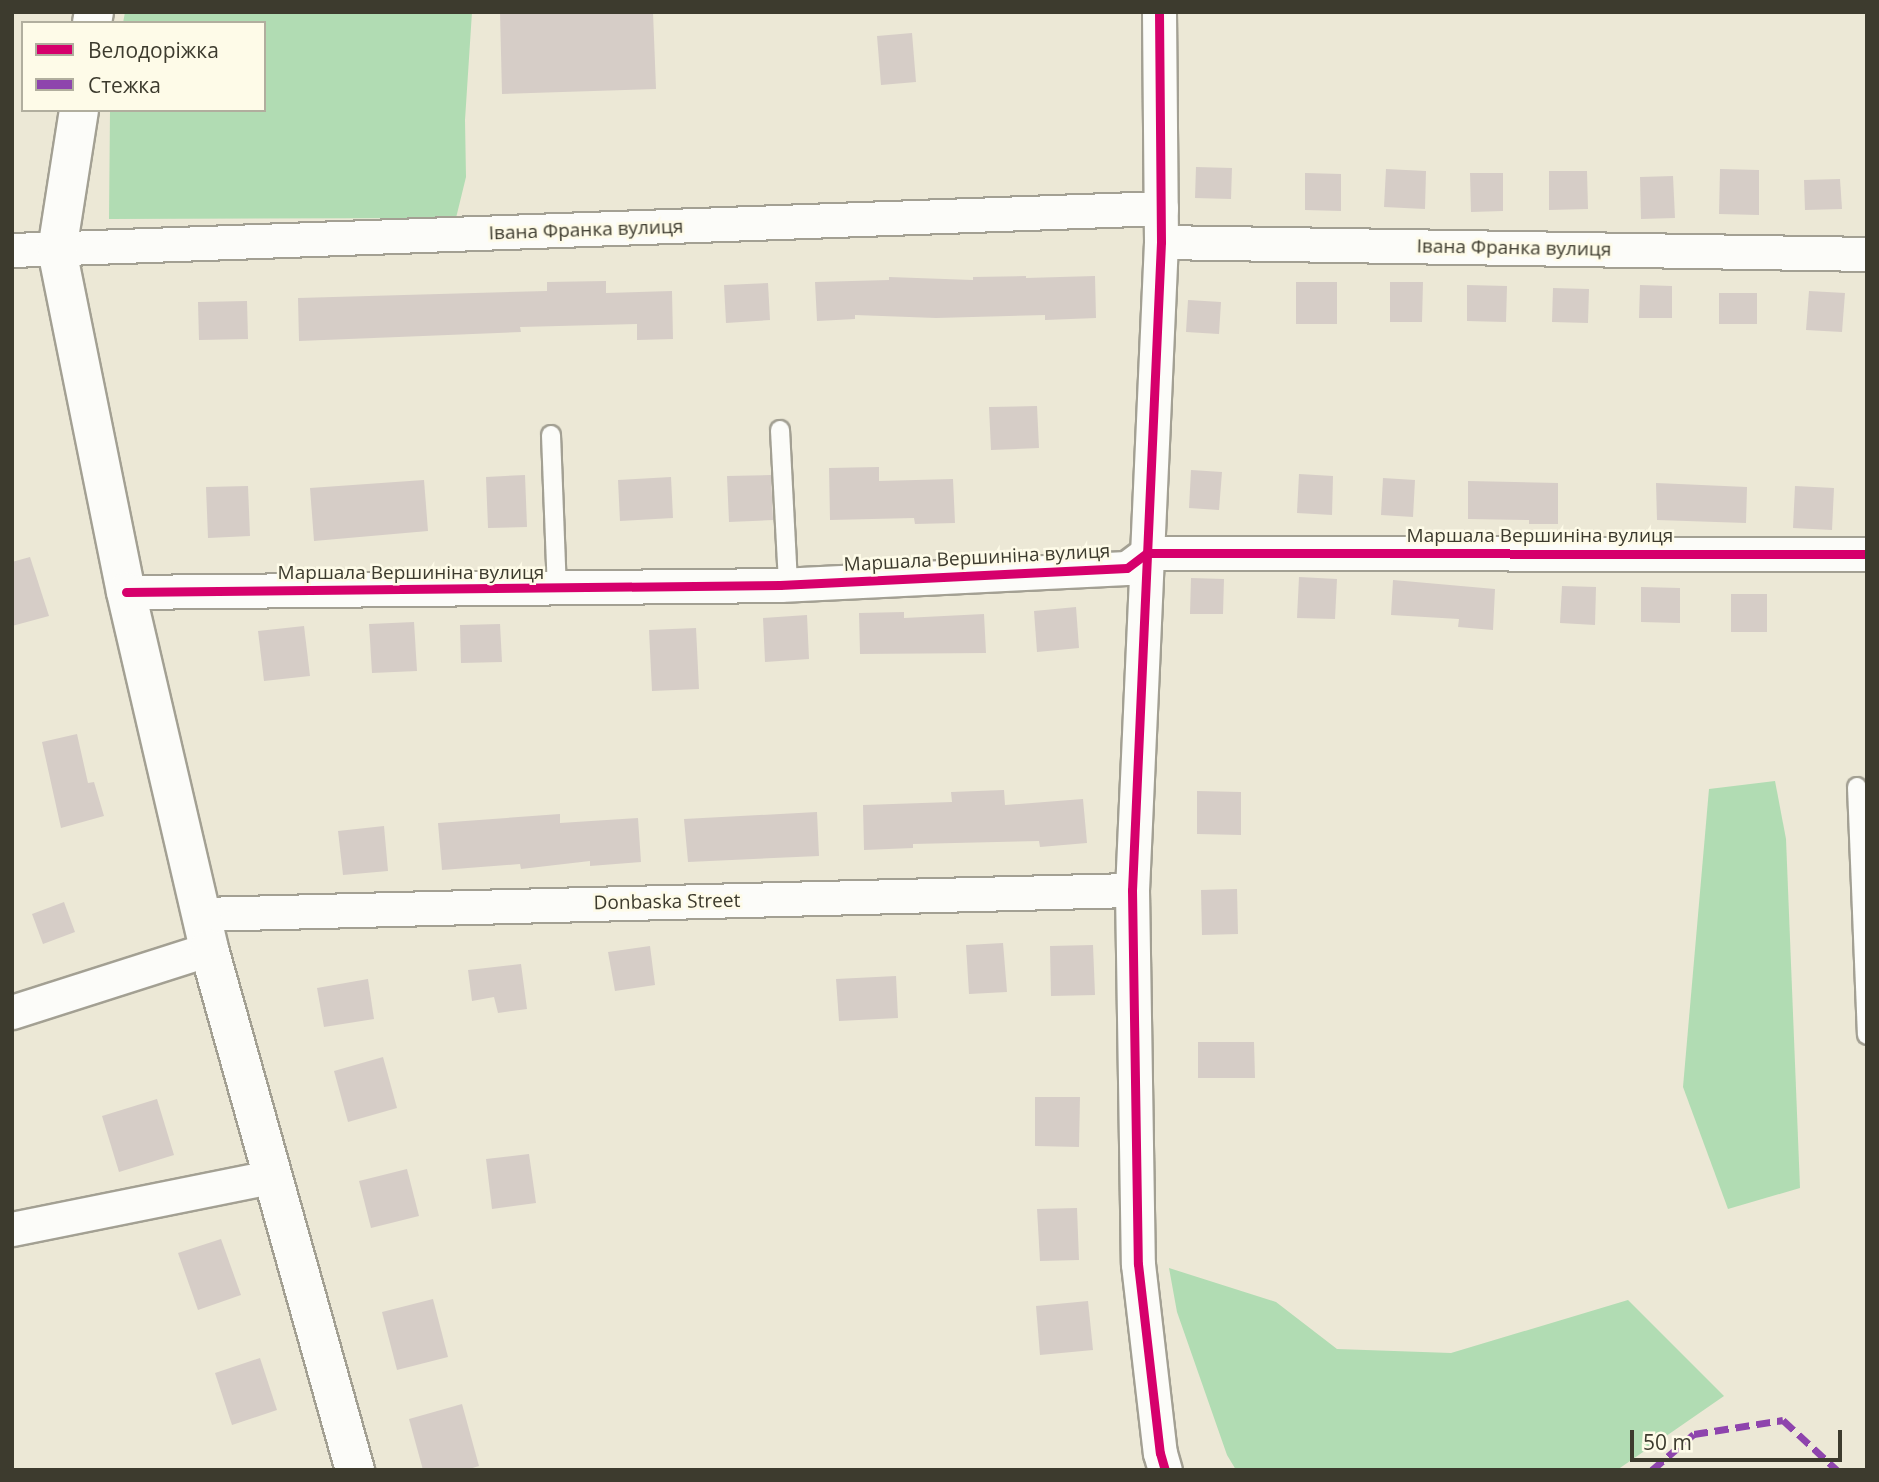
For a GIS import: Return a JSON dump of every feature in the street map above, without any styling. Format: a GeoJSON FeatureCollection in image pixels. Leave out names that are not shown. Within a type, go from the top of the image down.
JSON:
{"type":"FeatureCollection","features":[{"type":"Feature","properties":{"kind":"main road"},"geometry":{"type":"LineString","coordinates":[[79,112],[57,250],[126,593],[205,931],[355,1470]]}},
{"type":"Feature","properties":{"kind":"street"},"geometry":{"type":"LineString","coordinates":[[1159,12],[1161,242],[1132,890],[1138,1264],[1160,1453],[1165,1470]]}},
{"type":"Feature","properties":{"kind":"street","name":"Івана Франка вулиця"},"geometry":{"type":"LineString","coordinates":[[12,250],[1161,208]]}},
{"type":"Feature","properties":{"kind":"street","name":"Івана Франка вулиця"},"geometry":{"type":"LineString","coordinates":[[1161,242],[1867,254]]}},
{"type":"Feature","properties":{"kind":"street","name":"Маршала Вершиніна вулиця"},"geometry":{"type":"LineString","coordinates":[[126,593],[557,590],[788,584],[1126,568],[1147,553],[1867,554]]}},
{"type":"Feature","properties":{"kind":"street","name":"Donbaska Street"},"geometry":{"type":"LineString","coordinates":[[12,1012],[205,931],[1132,890]]}},
{"type":"Feature","properties":{"kind":"street"},"geometry":{"type":"LineString","coordinates":[[12,1229],[274,1176]]}},
{"type":"Feature","properties":{"kind":"lane"},"geometry":{"type":"LineString","coordinates":[[780,430],[788,584]]}},
{"type":"Feature","properties":{"kind":"lane"},"geometry":{"type":"LineString","coordinates":[[551,435],[557,590]]}},
{"type":"Feature","properties":{"kind":"lane"},"geometry":{"type":"LineString","coordinates":[[1857,787],[1867,1035]]}},
{"type":"Feature","properties":{"kind":"green space"},"geometry":{"type":"Polygon","coordinates":[[[125,12],[472,12],[465,120],[466,177],[456,218],[109,219],[110,112],[266,112],[266,21],[123,21],[125,12]]]}},
{"type":"Feature","properties":{"kind":"green space"},"geometry":{"type":"Polygon","coordinates":[[[1775,781],[1786,839],[1800,1188],[1728,1209],[1683,1087],[1709,789],[1775,781]]]}},
{"type":"Feature","properties":{"kind":"green space"},"geometry":{"type":"Polygon","coordinates":[[[1169,1268],[1276,1302],[1337,1349],[1451,1353],[1628,1300],[1724,1396],[1617,1470],[1236,1470],[1227,1455],[1177,1312],[1169,1268]]]}},
{"type":"Feature","properties":{"kind":"building"},"geometry":{"type":"Polygon","coordinates":[[[500,12],[653,12],[656,89],[502,94],[500,12]]]}},
{"type":"Feature","properties":{"kind":"building"},"geometry":{"type":"Polygon","coordinates":[[[912,33],[916,82],[881,85],[877,36],[912,33]]]}},
{"type":"Feature","properties":{"kind":"building"},"geometry":{"type":"Polygon","coordinates":[[[1196,167],[1232,168],[1231,199],[1195,198],[1196,167]]]}},
{"type":"Feature","properties":{"kind":"building"},"geometry":{"type":"Polygon","coordinates":[[[1386,169],[1426,171],[1425,209],[1384,207],[1386,169]]]}},
{"type":"Feature","properties":{"kind":"building"},"geometry":{"type":"Polygon","coordinates":[[[1720,169],[1759,170],[1759,215],[1719,214],[1720,169]]]}},
{"type":"Feature","properties":{"kind":"building"},"geometry":{"type":"Polygon","coordinates":[[[1549,171],[1587,171],[1588,209],[1549,210],[1549,171]]]}},
{"type":"Feature","properties":{"kind":"building"},"geometry":{"type":"Polygon","coordinates":[[[1305,173],[1341,174],[1341,211],[1305,210],[1305,173]]]}},
{"type":"Feature","properties":{"kind":"building"},"geometry":{"type":"Polygon","coordinates":[[[1470,173],[1503,173],[1503,211],[1471,212],[1470,173]]]}},
{"type":"Feature","properties":{"kind":"building"},"geometry":{"type":"Polygon","coordinates":[[[1673,176],[1675,218],[1641,219],[1640,177],[1673,176]]]}},
{"type":"Feature","properties":{"kind":"building"},"geometry":{"type":"Polygon","coordinates":[[[1840,179],[1842,209],[1805,210],[1804,180],[1840,179]]]}},
{"type":"Feature","properties":{"kind":"building"},"geometry":{"type":"Polygon","coordinates":[[[1095,276],[1096,318],[1045,320],[1045,315],[936,318],[855,315],[855,319],[817,321],[815,282],[889,280],[889,277],[973,280],[973,277],[1095,276]]]}},
{"type":"Feature","properties":{"kind":"building"},"geometry":{"type":"Polygon","coordinates":[[[606,281],[606,293],[672,291],[673,339],[637,340],[637,324],[520,327],[521,332],[299,341],[298,298],[547,291],[547,282],[606,281]]]}},
{"type":"Feature","properties":{"kind":"building"},"geometry":{"type":"Polygon","coordinates":[[[1296,282],[1337,282],[1337,324],[1296,324],[1296,282]]]}},
{"type":"Feature","properties":{"kind":"building"},"geometry":{"type":"Polygon","coordinates":[[[1390,282],[1423,282],[1422,322],[1390,322],[1390,282]]]}},
{"type":"Feature","properties":{"kind":"building"},"geometry":{"type":"Polygon","coordinates":[[[768,283],[770,320],[726,323],[724,285],[768,283]]]}},
{"type":"Feature","properties":{"kind":"building"},"geometry":{"type":"Polygon","coordinates":[[[1467,285],[1507,286],[1506,322],[1467,321],[1467,285]]]}},
{"type":"Feature","properties":{"kind":"building"},"geometry":{"type":"Polygon","coordinates":[[[1640,285],[1672,286],[1672,318],[1639,318],[1640,285]]]}},
{"type":"Feature","properties":{"kind":"building"},"geometry":{"type":"Polygon","coordinates":[[[1553,288],[1589,289],[1588,323],[1552,322],[1553,288]]]}},
{"type":"Feature","properties":{"kind":"building"},"geometry":{"type":"Polygon","coordinates":[[[1809,291],[1845,293],[1842,332],[1806,330],[1809,291]]]}},
{"type":"Feature","properties":{"kind":"building"},"geometry":{"type":"Polygon","coordinates":[[[1719,293],[1757,293],[1757,324],[1719,324],[1719,293]]]}},
{"type":"Feature","properties":{"kind":"building"},"geometry":{"type":"Polygon","coordinates":[[[1188,300],[1221,302],[1219,334],[1186,332],[1188,300]]]}},
{"type":"Feature","properties":{"kind":"building"},"geometry":{"type":"Polygon","coordinates":[[[247,301],[248,339],[199,340],[198,302],[247,301]]]}},
{"type":"Feature","properties":{"kind":"building"},"geometry":{"type":"Polygon","coordinates":[[[1037,406],[1039,448],[991,450],[989,407],[1037,406]]]}},
{"type":"Feature","properties":{"kind":"building"},"geometry":{"type":"Polygon","coordinates":[[[879,467],[879,481],[953,479],[955,523],[915,524],[914,518],[830,520],[829,468],[879,467]]]}},
{"type":"Feature","properties":{"kind":"building"},"geometry":{"type":"Polygon","coordinates":[[[1191,470],[1222,472],[1219,510],[1189,508],[1191,470]]]}},
{"type":"Feature","properties":{"kind":"building"},"geometry":{"type":"Polygon","coordinates":[[[1299,474],[1333,476],[1332,515],[1297,513],[1299,474]]]}},
{"type":"Feature","properties":{"kind":"building"},"geometry":{"type":"Polygon","coordinates":[[[525,475],[527,527],[488,528],[486,477],[525,475]]]}},
{"type":"Feature","properties":{"kind":"building"},"geometry":{"type":"Polygon","coordinates":[[[771,475],[773,520],[729,522],[727,476],[771,475]]]}},
{"type":"Feature","properties":{"kind":"building"},"geometry":{"type":"Polygon","coordinates":[[[671,477],[673,518],[620,521],[618,480],[671,477]]]}},
{"type":"Feature","properties":{"kind":"building"},"geometry":{"type":"Polygon","coordinates":[[[1383,478],[1415,480],[1413,517],[1381,515],[1383,478]]]}},
{"type":"Feature","properties":{"kind":"building"},"geometry":{"type":"Polygon","coordinates":[[[424,480],[428,531],[314,541],[310,488],[424,480]]]}},
{"type":"Feature","properties":{"kind":"building"},"geometry":{"type":"Polygon","coordinates":[[[1468,481],[1558,483],[1558,524],[1529,524],[1529,520],[1468,519],[1468,481]]]}},
{"type":"Feature","properties":{"kind":"building"},"geometry":{"type":"Polygon","coordinates":[[[1656,483],[1747,487],[1746,523],[1657,520],[1656,483]]]}},
{"type":"Feature","properties":{"kind":"building"},"geometry":{"type":"Polygon","coordinates":[[[248,486],[250,536],[208,538],[206,487],[248,486]]]}},
{"type":"Feature","properties":{"kind":"building"},"geometry":{"type":"Polygon","coordinates":[[[1795,486],[1834,488],[1832,530],[1793,528],[1795,486]]]}},
{"type":"Feature","properties":{"kind":"building"},"geometry":{"type":"Polygon","coordinates":[[[30,557],[49,616],[12,626],[12,562],[30,557]]]}},
{"type":"Feature","properties":{"kind":"building"},"geometry":{"type":"Polygon","coordinates":[[[1299,577],[1337,579],[1335,619],[1297,618],[1299,577]]]}},
{"type":"Feature","properties":{"kind":"building"},"geometry":{"type":"Polygon","coordinates":[[[1191,578],[1224,579],[1223,614],[1190,614],[1191,578]]]}},
{"type":"Feature","properties":{"kind":"building"},"geometry":{"type":"Polygon","coordinates":[[[1393,580],[1495,589],[1493,630],[1458,627],[1459,619],[1391,615],[1393,580]]]}},
{"type":"Feature","properties":{"kind":"building"},"geometry":{"type":"Polygon","coordinates":[[[1562,586],[1596,587],[1595,625],[1560,623],[1562,586]]]}},
{"type":"Feature","properties":{"kind":"building"},"geometry":{"type":"Polygon","coordinates":[[[1641,587],[1680,588],[1680,623],[1641,622],[1641,587]]]}},
{"type":"Feature","properties":{"kind":"building"},"geometry":{"type":"Polygon","coordinates":[[[1731,594],[1767,594],[1767,632],[1731,632],[1731,594]]]}},
{"type":"Feature","properties":{"kind":"building"},"geometry":{"type":"Polygon","coordinates":[[[1076,607],[1079,648],[1037,652],[1034,611],[1076,607]]]}},
{"type":"Feature","properties":{"kind":"building"},"geometry":{"type":"Polygon","coordinates":[[[904,612],[904,618],[984,614],[986,653],[860,654],[859,613],[904,612]]]}},
{"type":"Feature","properties":{"kind":"building"},"geometry":{"type":"Polygon","coordinates":[[[807,615],[809,659],[765,662],[763,618],[807,615]]]}},
{"type":"Feature","properties":{"kind":"building"},"geometry":{"type":"Polygon","coordinates":[[[414,622],[417,671],[372,673],[369,624],[414,622]]]}},
{"type":"Feature","properties":{"kind":"building"},"geometry":{"type":"Polygon","coordinates":[[[500,624],[502,662],[461,663],[460,625],[500,624]]]}},
{"type":"Feature","properties":{"kind":"building"},"geometry":{"type":"Polygon","coordinates":[[[304,626],[310,676],[264,681],[258,631],[304,626]]]}},
{"type":"Feature","properties":{"kind":"building"},"geometry":{"type":"Polygon","coordinates":[[[696,628],[699,689],[652,691],[649,630],[696,628]]]}},
{"type":"Feature","properties":{"kind":"building"},"geometry":{"type":"Polygon","coordinates":[[[77,734],[88,783],[94,782],[104,816],[61,828],[42,742],[77,734]]]}},
{"type":"Feature","properties":{"kind":"building"},"geometry":{"type":"Polygon","coordinates":[[[1004,790],[1005,805],[1083,799],[1087,843],[1040,847],[1039,841],[913,844],[913,848],[864,850],[863,805],[952,802],[951,792],[1004,790]]]}},
{"type":"Feature","properties":{"kind":"building"},"geometry":{"type":"Polygon","coordinates":[[[1197,791],[1241,792],[1241,835],[1197,834],[1197,791]]]}},
{"type":"Feature","properties":{"kind":"building"},"geometry":{"type":"Polygon","coordinates":[[[817,812],[819,856],[688,862],[684,819],[817,812]]]}},
{"type":"Feature","properties":{"kind":"building"},"geometry":{"type":"Polygon","coordinates":[[[560,814],[560,823],[638,818],[641,862],[590,866],[590,861],[521,869],[520,864],[442,870],[438,823],[560,814]]]}},
{"type":"Feature","properties":{"kind":"building"},"geometry":{"type":"Polygon","coordinates":[[[384,826],[388,871],[343,875],[338,831],[384,826]]]}},
{"type":"Feature","properties":{"kind":"building"},"geometry":{"type":"Polygon","coordinates":[[[1237,889],[1238,934],[1202,935],[1201,890],[1237,889]]]}},
{"type":"Feature","properties":{"kind":"building"},"geometry":{"type":"Polygon","coordinates":[[[64,902],[75,932],[43,944],[32,914],[64,902]]]}},
{"type":"Feature","properties":{"kind":"building"},"geometry":{"type":"Polygon","coordinates":[[[1003,943],[1007,992],[969,994],[966,945],[1003,943]]]}},
{"type":"Feature","properties":{"kind":"building"},"geometry":{"type":"Polygon","coordinates":[[[1093,945],[1095,995],[1051,996],[1050,946],[1093,945]]]}},
{"type":"Feature","properties":{"kind":"building"},"geometry":{"type":"Polygon","coordinates":[[[650,946],[655,985],[615,991],[608,952],[650,946]]]}},
{"type":"Feature","properties":{"kind":"building"},"geometry":{"type":"Polygon","coordinates":[[[521,964],[527,1009],[498,1013],[494,997],[472,1001],[468,970],[521,964]]]}},
{"type":"Feature","properties":{"kind":"building"},"geometry":{"type":"Polygon","coordinates":[[[896,976],[898,1018],[839,1021],[836,979],[896,976]]]}},
{"type":"Feature","properties":{"kind":"building"},"geometry":{"type":"Polygon","coordinates":[[[368,979],[374,1019],[324,1027],[317,988],[368,979]]]}},
{"type":"Feature","properties":{"kind":"building"},"geometry":{"type":"Polygon","coordinates":[[[1198,1042],[1254,1042],[1255,1078],[1198,1078],[1198,1042]]]}},
{"type":"Feature","properties":{"kind":"building"},"geometry":{"type":"Polygon","coordinates":[[[383,1057],[397,1108],[348,1122],[334,1071],[383,1057]]]}},
{"type":"Feature","properties":{"kind":"building"},"geometry":{"type":"Polygon","coordinates":[[[1035,1097],[1080,1097],[1079,1147],[1035,1146],[1035,1097]]]}},
{"type":"Feature","properties":{"kind":"building"},"geometry":{"type":"Polygon","coordinates":[[[157,1099],[174,1155],[119,1172],[102,1116],[157,1099]]]}},
{"type":"Feature","properties":{"kind":"building"},"geometry":{"type":"Polygon","coordinates":[[[529,1154],[536,1203],[492,1209],[486,1159],[529,1154]]]}},
{"type":"Feature","properties":{"kind":"building"},"geometry":{"type":"Polygon","coordinates":[[[407,1169],[419,1216],[371,1228],[359,1181],[407,1169]]]}},
{"type":"Feature","properties":{"kind":"building"},"geometry":{"type":"Polygon","coordinates":[[[1077,1208],[1079,1260],[1040,1261],[1037,1209],[1077,1208]]]}},
{"type":"Feature","properties":{"kind":"building"},"geometry":{"type":"Polygon","coordinates":[[[221,1239],[241,1295],[198,1310],[178,1253],[221,1239]]]}},
{"type":"Feature","properties":{"kind":"building"},"geometry":{"type":"Polygon","coordinates":[[[433,1299],[448,1357],[397,1370],[382,1312],[433,1299]]]}},
{"type":"Feature","properties":{"kind":"building"},"geometry":{"type":"Polygon","coordinates":[[[1088,1301],[1093,1350],[1040,1355],[1036,1306],[1088,1301]]]}},
{"type":"Feature","properties":{"kind":"building"},"geometry":{"type":"Polygon","coordinates":[[[260,1358],[277,1410],[232,1425],[215,1373],[260,1358]]]}},
{"type":"Feature","properties":{"kind":"building"},"geometry":{"type":"Polygon","coordinates":[[[462,1404],[479,1466],[466,1470],[423,1470],[409,1419],[462,1404]]]}},
{"type":"Feature","properties":{"kind":"marked path"},"geometry":{"type":"LineString","coordinates":[[1652,1470],[1694,1434],[1783,1420],[1837,1470]]}},
{"type":"Feature","properties":{"kind":"cycle path"},"geometry":{"type":"LineString","coordinates":[[1159,12],[1161,242],[1132,890],[1138,1264],[1160,1453],[1165,1470]]}},
{"type":"Feature","properties":{"kind":"cycle path"},"geometry":{"type":"LineString","coordinates":[[126,592],[780,585],[1127,568],[1147,553],[1867,554]]}}]}
